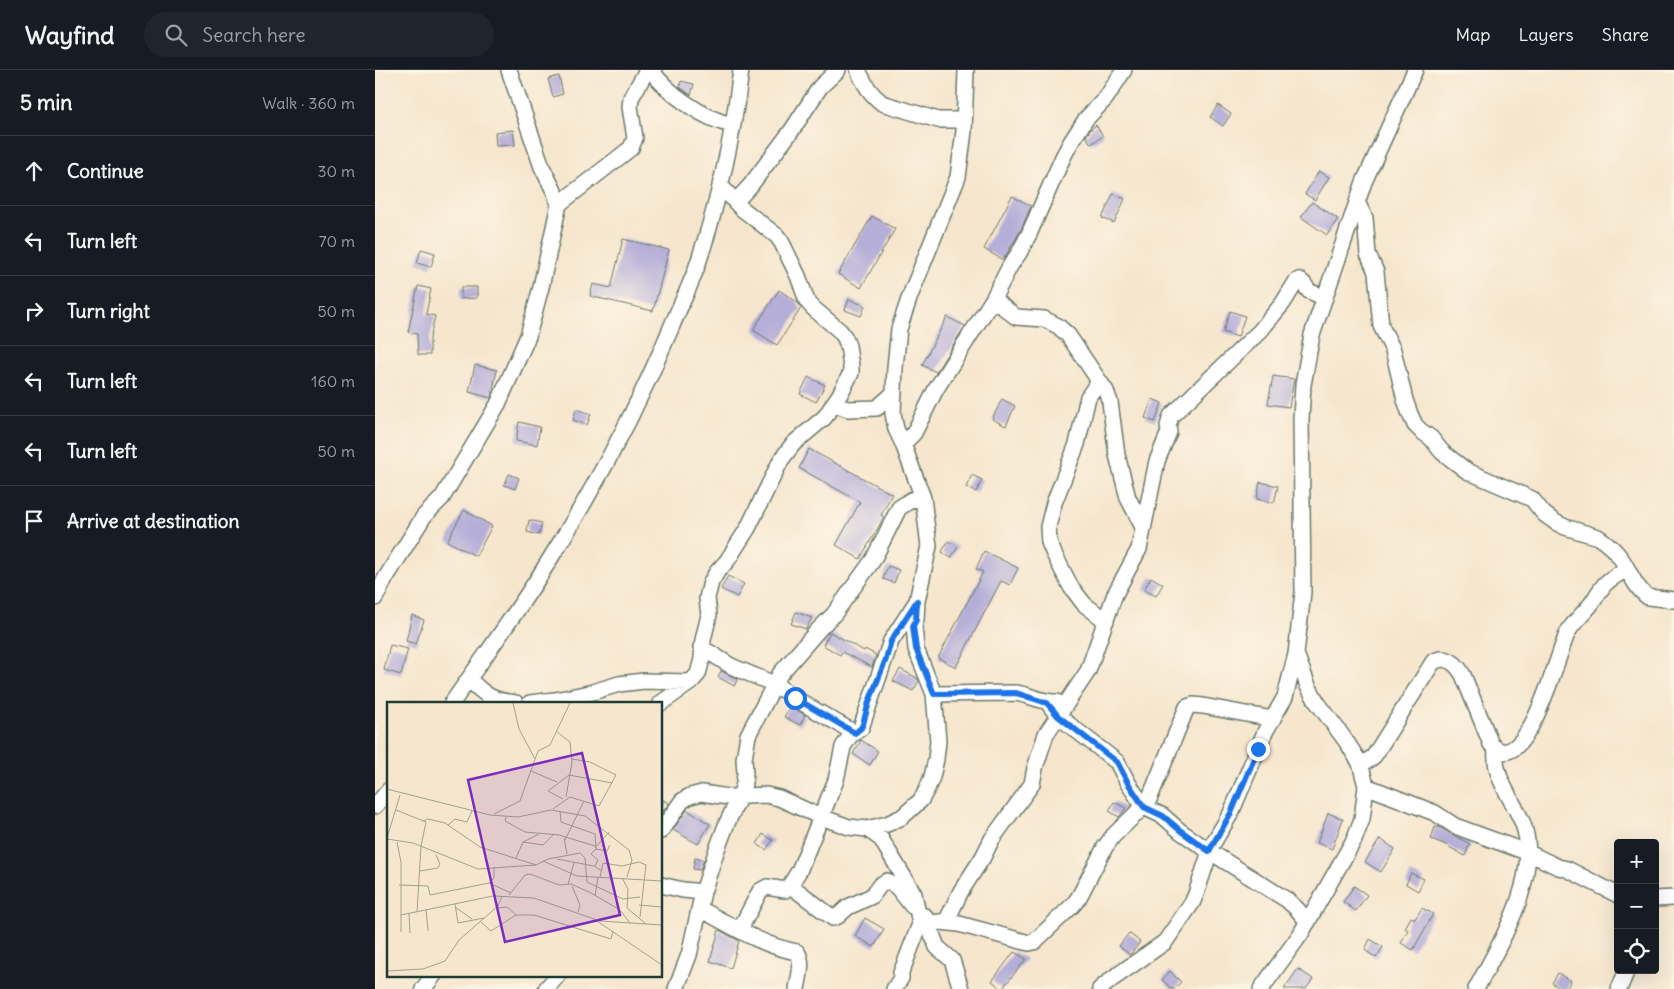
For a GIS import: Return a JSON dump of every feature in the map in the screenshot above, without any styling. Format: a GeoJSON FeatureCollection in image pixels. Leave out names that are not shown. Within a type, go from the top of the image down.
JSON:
{"type":"FeatureCollection","features":[{"type":"Feature","properties":{"kind":"street"},"geometry":{"type":"LineString","coordinates":[[375,598],[424,516],[442,498],[498,404],[528,336],[541,287],[559,204],[543,166],[509,70]]}},
{"type":"Feature","properties":{"kind":"street"},"geometry":{"type":"LineString","coordinates":[[559,204],[631,148],[635,138],[630,107],[631,98],[647,70]]}},
{"type":"Feature","properties":{"kind":"street"},"geometry":{"type":"LineString","coordinates":[[651,70],[666,87],[695,108],[720,123],[732,125]]}},
{"type":"Feature","properties":{"kind":"street"},"geometry":{"type":"LineString","coordinates":[[453,702],[551,558],[633,413],[695,272],[707,235],[720,185],[741,70]]}},
{"type":"Feature","properties":{"kind":"street"},"geometry":{"type":"LineString","coordinates":[[735,202],[750,186],[792,130],[820,87],[838,70]]}},
{"type":"Feature","properties":{"kind":"street"},"geometry":{"type":"LineString","coordinates":[[858,70],[866,87],[874,97],[882,102],[938,120],[964,120]]}},
{"type":"Feature","properties":{"kind":"street"},"geometry":{"type":"LineString","coordinates":[[663,828],[682,801],[690,796],[702,793],[728,797],[766,795],[779,798],[821,817],[849,826],[867,829],[887,824],[902,816],[921,800],[927,789],[936,759],[938,741],[934,694],[916,649],[913,626],[916,620],[917,601],[929,546],[923,498],[896,429],[893,413],[894,393],[899,329],[910,296],[958,177],[964,120],[966,70]]}},
{"type":"Feature","properties":{"kind":"street"},"geometry":{"type":"LineString","coordinates":[[903,444],[914,433],[936,389],[993,299],[1029,234],[1071,142],[1086,119],[1106,98],[1125,70]]}},
{"type":"Feature","properties":{"kind":"street"},"geometry":{"type":"LineString","coordinates":[[1100,989],[1111,979],[1165,942],[1196,894],[1209,851],[1231,813],[1265,732],[1285,697],[1296,654],[1303,592],[1300,488],[1301,418],[1303,385],[1312,335],[1357,202],[1415,70]]}},
{"type":"Feature","properties":{"kind":"street"},"geometry":{"type":"LineString","coordinates":[[662,702],[691,682],[701,667],[701,647],[709,615],[707,598],[711,582],[748,528],[781,460],[793,444],[825,417],[851,373],[848,346],[845,338],[840,331],[807,301],[798,276],[782,243],[777,236],[735,202],[720,185]]}},
{"type":"Feature","properties":{"kind":"street"},"geometry":{"type":"LineString","coordinates":[[1357,202],[1365,218],[1368,254],[1376,272],[1381,326],[1393,350],[1409,414],[1415,425],[1431,438],[1442,452],[1467,471],[1532,499],[1549,518],[1565,527],[1598,537],[1619,555],[1632,579],[1648,597],[1674,600]]}},
{"type":"Feature","properties":{"kind":"street"},"geometry":{"type":"LineString","coordinates":[[946,922],[992,838],[1032,784],[1046,734],[1088,671],[1115,594],[1139,548],[1157,462],[1169,432],[1168,426],[1171,416],[1260,331],[1283,303],[1296,282],[1299,280],[1309,291],[1325,298]]}},
{"type":"Feature","properties":{"kind":"street"},"geometry":{"type":"LineString","coordinates":[[993,299],[1016,317],[1044,319],[1058,326],[1068,335],[1106,391],[1110,402],[1117,455],[1128,498],[1143,526]]}},
{"type":"Feature","properties":{"kind":"street"},"geometry":{"type":"LineString","coordinates":[[1099,381],[1088,397],[1077,444],[1054,503],[1048,527],[1051,548],[1071,587],[1084,604],[1106,621]]}},
{"type":"Feature","properties":{"kind":"street"},"geometry":{"type":"LineString","coordinates":[[833,404],[848,409],[877,408],[894,393]]}},
{"type":"Feature","properties":{"kind":"street"},"geometry":{"type":"LineString","coordinates":[[676,989],[689,955],[703,892],[720,840],[740,796],[744,779],[744,758],[748,735],[774,684],[788,664],[843,604],[848,593],[873,560],[899,508],[911,500],[923,498]]}},
{"type":"Feature","properties":{"kind":"street"},"geometry":{"type":"LineString","coordinates":[[1360,763],[1374,756],[1433,662],[1443,659],[1454,663],[1463,675],[1491,744],[1496,750],[1509,752],[1519,743],[1546,696],[1568,631],[1576,620],[1589,608],[1607,582],[1627,569]]}},
{"type":"Feature","properties":{"kind":"street"},"geometry":{"type":"LineString","coordinates":[[739,929],[760,891],[767,887],[785,890],[791,886],[799,871],[836,780],[843,747],[861,728],[891,641],[917,601]]}},
{"type":"Feature","properties":{"kind":"street"},"geometry":{"type":"LineString","coordinates":[[701,647],[731,666],[774,684],[855,733]]}},
{"type":"Feature","properties":{"kind":"street"},"geometry":{"type":"LineString","coordinates":[[1261,989],[1283,961],[1354,840],[1362,819],[1366,786],[1360,763],[1346,740],[1317,702],[1308,686],[1296,654]]}},
{"type":"Feature","properties":{"kind":"street"},"geometry":{"type":"LineString","coordinates":[[469,679],[482,693],[492,698],[511,702]]}},
{"type":"Feature","properties":{"kind":"street"},"geometry":{"type":"LineString","coordinates":[[538,702],[589,693],[619,684],[644,681],[691,682]]}},
{"type":"Feature","properties":{"kind":"street"},"geometry":{"type":"LineString","coordinates":[[934,694],[1016,693],[1047,703],[1069,701]]}},
{"type":"Feature","properties":{"kind":"street"},"geometry":{"type":"LineString","coordinates":[[1047,703],[1058,716],[1117,762],[1144,807],[1163,816],[1209,851],[1287,900],[1307,922]]}},
{"type":"Feature","properties":{"kind":"street"},"geometry":{"type":"LineString","coordinates":[[924,924],[946,922],[959,924],[1029,943],[1034,942],[1073,905],[1105,847],[1113,836],[1144,807],[1152,793],[1187,707],[1193,705],[1203,706],[1273,719]]}},
{"type":"Feature","properties":{"kind":"street"},"geometry":{"type":"LineString","coordinates":[[1476,989],[1500,943],[1522,892],[1529,853],[1523,826],[1495,765],[1496,750]]}},
{"type":"Feature","properties":{"kind":"street"},"geometry":{"type":"LineString","coordinates":[[1366,786],[1435,813],[1455,826],[1567,869],[1614,893]]}},
{"type":"Feature","properties":{"kind":"street"},"geometry":{"type":"LineString","coordinates":[[375,806],[387,792]]}},
{"type":"Feature","properties":{"kind":"street"},"geometry":{"type":"LineString","coordinates":[[881,839],[887,824]]}},
{"type":"Feature","properties":{"kind":"street"},"geometry":{"type":"LineString","coordinates":[[867,829],[881,839],[922,908],[924,924],[901,973],[901,978],[894,989]]}},
{"type":"Feature","properties":{"kind":"street"},"geometry":{"type":"LineString","coordinates":[[791,886],[833,918],[838,916],[848,906],[871,896],[880,885],[887,881],[897,887],[911,904],[937,947],[952,960],[961,989]]}},
{"type":"Feature","properties":{"kind":"street"},"geometry":{"type":"LineString","coordinates":[[663,885],[703,892]]}},
{"type":"Feature","properties":{"kind":"street"},"geometry":{"type":"LineString","coordinates":[[1659,898],[1674,898]]}},
{"type":"Feature","properties":{"kind":"street"},"geometry":{"type":"LineString","coordinates":[[700,908],[765,943],[797,952],[801,957],[797,989]]}},
{"type":"Feature","properties":{"kind":"street"},"geometry":{"type":"LineString","coordinates":[[1619,989],[1625,974]]}},
{"type":"Feature","properties":{"kind":"street"},"geometry":{"type":"LineString","coordinates":[[423,989],[433,976]]}},
{"type":"Feature","properties":{"kind":"street"},"geometry":{"type":"LineString","coordinates":[[546,989],[557,976]]}},
{"type":"Feature","properties":{"kind":"building"},"geometry":{"type":"Polygon","coordinates":[[[559,76],[563,94],[553,97],[548,79],[559,76]]]}},
{"type":"Feature","properties":{"kind":"building"},"geometry":{"type":"Polygon","coordinates":[[[681,81],[694,84],[691,95],[680,87],[681,81]]]}},
{"type":"Feature","properties":{"kind":"building"},"geometry":{"type":"Polygon","coordinates":[[[1218,105],[1231,114],[1223,126],[1210,117],[1218,105]]]}},
{"type":"Feature","properties":{"kind":"building"},"geometry":{"type":"Polygon","coordinates":[[[1096,125],[1103,136],[1091,144],[1086,136],[1096,125]]]}},
{"type":"Feature","properties":{"kind":"building"},"geometry":{"type":"Polygon","coordinates":[[[513,130],[515,145],[496,146],[495,132],[513,130]]]}},
{"type":"Feature","properties":{"kind":"building"},"geometry":{"type":"Polygon","coordinates":[[[1319,171],[1329,177],[1315,200],[1305,194],[1319,171]]]}},
{"type":"Feature","properties":{"kind":"building"},"geometry":{"type":"Polygon","coordinates":[[[1113,194],[1125,199],[1114,223],[1102,218],[1113,194]]]}},
{"type":"Feature","properties":{"kind":"building"},"geometry":{"type":"Polygon","coordinates":[[[1012,196],[1031,206],[1021,230],[1003,260],[984,249],[1012,196]]]}},
{"type":"Feature","properties":{"kind":"building"},"geometry":{"type":"Polygon","coordinates":[[[1312,202],[1338,219],[1327,235],[1301,217],[1312,202]]]}},
{"type":"Feature","properties":{"kind":"building"},"geometry":{"type":"Polygon","coordinates":[[[872,216],[895,229],[861,288],[838,274],[872,216]]]}},
{"type":"Feature","properties":{"kind":"building"},"geometry":{"type":"Polygon","coordinates":[[[623,239],[669,250],[653,311],[590,296],[593,284],[611,288],[623,239]]]}},
{"type":"Feature","properties":{"kind":"building"},"geometry":{"type":"Polygon","coordinates":[[[421,249],[435,253],[431,267],[417,263],[421,249]]]}},
{"type":"Feature","properties":{"kind":"building"},"geometry":{"type":"Polygon","coordinates":[[[418,286],[431,289],[426,314],[435,316],[430,338],[430,355],[418,355],[417,334],[408,332],[418,286]]]}},
{"type":"Feature","properties":{"kind":"building"},"geometry":{"type":"Polygon","coordinates":[[[461,287],[477,287],[477,298],[461,299],[461,287]]]}},
{"type":"Feature","properties":{"kind":"building"},"geometry":{"type":"Polygon","coordinates":[[[779,290],[797,302],[801,308],[777,345],[753,330],[779,290]]]}},
{"type":"Feature","properties":{"kind":"building"},"geometry":{"type":"Polygon","coordinates":[[[849,299],[865,306],[861,316],[845,310],[849,299]]]}},
{"type":"Feature","properties":{"kind":"building"},"geometry":{"type":"Polygon","coordinates":[[[1230,311],[1245,316],[1238,337],[1223,332],[1230,311]]]}},
{"type":"Feature","properties":{"kind":"building"},"geometry":{"type":"Polygon","coordinates":[[[947,317],[965,326],[936,372],[922,365],[947,317]]]}},
{"type":"Feature","properties":{"kind":"building"},"geometry":{"type":"Polygon","coordinates":[[[475,365],[497,370],[491,398],[469,392],[475,365]]]}},
{"type":"Feature","properties":{"kind":"building"},"geometry":{"type":"Polygon","coordinates":[[[1273,376],[1294,379],[1289,407],[1268,404],[1273,376]]]}},
{"type":"Feature","properties":{"kind":"building"},"geometry":{"type":"Polygon","coordinates":[[[808,377],[825,385],[816,402],[800,394],[808,377]]]}},
{"type":"Feature","properties":{"kind":"building"},"geometry":{"type":"Polygon","coordinates":[[[1002,399],[1015,406],[1006,426],[992,419],[1002,399]]]}},
{"type":"Feature","properties":{"kind":"building"},"geometry":{"type":"Polygon","coordinates":[[[1152,399],[1162,403],[1155,422],[1145,418],[1152,399]]]}},
{"type":"Feature","properties":{"kind":"building"},"geometry":{"type":"Polygon","coordinates":[[[576,409],[591,414],[587,425],[573,420],[576,409]]]}},
{"type":"Feature","properties":{"kind":"building"},"geometry":{"type":"Polygon","coordinates":[[[519,422],[540,427],[537,445],[516,441],[519,422]]]}},
{"type":"Feature","properties":{"kind":"building"},"geometry":{"type":"Polygon","coordinates":[[[809,449],[892,494],[881,515],[884,517],[860,559],[836,545],[860,502],[799,468],[809,449]]]}},
{"type":"Feature","properties":{"kind":"building"},"geometry":{"type":"Polygon","coordinates":[[[509,474],[519,478],[515,489],[504,485],[509,474]]]}},
{"type":"Feature","properties":{"kind":"building"},"geometry":{"type":"Polygon","coordinates":[[[972,475],[982,480],[976,492],[966,487],[972,475]]]}},
{"type":"Feature","properties":{"kind":"building"},"geometry":{"type":"Polygon","coordinates":[[[1260,482],[1278,486],[1274,503],[1257,499],[1260,482]]]}},
{"type":"Feature","properties":{"kind":"building"},"geometry":{"type":"Polygon","coordinates":[[[464,510],[492,526],[476,556],[447,541],[464,510]]]}},
{"type":"Feature","properties":{"kind":"building"},"geometry":{"type":"Polygon","coordinates":[[[529,520],[542,523],[539,535],[527,532],[529,520]]]}},
{"type":"Feature","properties":{"kind":"building"},"geometry":{"type":"Polygon","coordinates":[[[948,541],[958,547],[951,558],[942,552],[948,541]]]}},
{"type":"Feature","properties":{"kind":"building"},"geometry":{"type":"Polygon","coordinates":[[[984,551],[1018,568],[1010,585],[1001,581],[956,667],[938,658],[983,572],[976,569],[984,551]]]}},
{"type":"Feature","properties":{"kind":"building"},"geometry":{"type":"Polygon","coordinates":[[[888,566],[899,570],[894,583],[883,579],[888,566]]]}},
{"type":"Feature","properties":{"kind":"building"},"geometry":{"type":"Polygon","coordinates":[[[728,576],[744,584],[737,597],[721,589],[728,576]]]}},
{"type":"Feature","properties":{"kind":"building"},"geometry":{"type":"Polygon","coordinates":[[[1151,577],[1163,584],[1156,596],[1144,590],[1151,577]]]}},
{"type":"Feature","properties":{"kind":"building"},"geometry":{"type":"Polygon","coordinates":[[[796,612],[812,618],[806,629],[791,624],[796,612]]]}},
{"type":"Feature","properties":{"kind":"building"},"geometry":{"type":"Polygon","coordinates":[[[412,615],[424,620],[416,644],[406,641],[412,615]]]}},
{"type":"Feature","properties":{"kind":"building"},"geometry":{"type":"Polygon","coordinates":[[[830,632],[864,651],[865,649],[876,655],[872,667],[842,652],[840,655],[823,645],[830,632]]]}},
{"type":"Feature","properties":{"kind":"building"},"geometry":{"type":"Polygon","coordinates":[[[390,645],[408,649],[401,675],[384,670],[390,645]]]}},
{"type":"Feature","properties":{"kind":"building"},"geometry":{"type":"Polygon","coordinates":[[[900,669],[919,681],[913,691],[893,681],[900,669]]]}},
{"type":"Feature","properties":{"kind":"building"},"geometry":{"type":"Polygon","coordinates":[[[721,671],[738,679],[734,686],[718,677],[721,671]]]}},
{"type":"Feature","properties":{"kind":"building"},"geometry":{"type":"Polygon","coordinates":[[[790,706],[805,715],[800,725],[784,717],[790,706]]]}},
{"type":"Feature","properties":{"kind":"building"},"geometry":{"type":"Polygon","coordinates":[[[861,740],[878,751],[870,765],[853,754],[861,740]]]}},
{"type":"Feature","properties":{"kind":"building"},"geometry":{"type":"Polygon","coordinates":[[[663,800],[669,803],[663,811],[663,800]]]}},
{"type":"Feature","properties":{"kind":"building"},"geometry":{"type":"Polygon","coordinates":[[[1114,802],[1126,808],[1119,817],[1109,811],[1114,802]]]}},
{"type":"Feature","properties":{"kind":"building"},"geometry":{"type":"Polygon","coordinates":[[[687,810],[710,824],[698,844],[673,830],[687,810]]]}},
{"type":"Feature","properties":{"kind":"building"},"geometry":{"type":"Polygon","coordinates":[[[1328,813],[1343,819],[1332,849],[1317,843],[1328,813]]]}},
{"type":"Feature","properties":{"kind":"building"},"geometry":{"type":"Polygon","coordinates":[[[1435,827],[1439,827],[1470,844],[1465,856],[1431,839],[1435,827]]]}},
{"type":"Feature","properties":{"kind":"building"},"geometry":{"type":"Polygon","coordinates":[[[763,834],[773,840],[766,850],[757,844],[763,834]]]}},
{"type":"Feature","properties":{"kind":"building"},"geometry":{"type":"Polygon","coordinates":[[[1380,839],[1395,849],[1381,872],[1365,862],[1380,839]]]}},
{"type":"Feature","properties":{"kind":"building"},"geometry":{"type":"Polygon","coordinates":[[[695,858],[704,860],[700,870],[693,869],[695,858]]]}},
{"type":"Feature","properties":{"kind":"building"},"geometry":{"type":"Polygon","coordinates":[[[1411,873],[1424,879],[1418,891],[1406,884],[1411,873]]]}},
{"type":"Feature","properties":{"kind":"building"},"geometry":{"type":"Polygon","coordinates":[[[1354,886],[1367,895],[1356,911],[1343,902],[1354,886]]]}},
{"type":"Feature","properties":{"kind":"building"},"geometry":{"type":"Polygon","coordinates":[[[1422,908],[1433,914],[1413,950],[1401,943],[1408,930],[1405,928],[1411,917],[1415,919],[1422,908]]]}},
{"type":"Feature","properties":{"kind":"building"},"geometry":{"type":"Polygon","coordinates":[[[865,918],[884,929],[874,947],[855,936],[865,918]]]}},
{"type":"Feature","properties":{"kind":"building"},"geometry":{"type":"Polygon","coordinates":[[[719,930],[739,941],[731,968],[710,961],[719,930]]]}},
{"type":"Feature","properties":{"kind":"building"},"geometry":{"type":"Polygon","coordinates":[[[1129,933],[1140,942],[1130,955],[1119,946],[1129,933]]]}},
{"type":"Feature","properties":{"kind":"building"},"geometry":{"type":"Polygon","coordinates":[[[1370,939],[1383,947],[1376,958],[1365,950],[1370,939]]]}},
{"type":"Feature","properties":{"kind":"building"},"geometry":{"type":"Polygon","coordinates":[[[1014,952],[1026,959],[1002,989],[992,981],[1014,952]]]}},
{"type":"Feature","properties":{"kind":"building"},"geometry":{"type":"Polygon","coordinates":[[[1298,969],[1313,979],[1306,989],[1284,989],[1298,969]]]}},
{"type":"Feature","properties":{"kind":"building"},"geometry":{"type":"Polygon","coordinates":[[[1170,971],[1181,982],[1174,989],[1162,980],[1170,971]]]}},
{"type":"Feature","properties":{"kind":"building"},"geometry":{"type":"Polygon","coordinates":[[[1558,973],[1571,981],[1566,989],[1561,989],[1552,983],[1558,973]]]}},
{"type":"Feature","properties":{"kind":"route"},"geometry":{"type":"LineString","coordinates":[[795,698],[855,733],[858,731],[863,724],[891,641],[917,601],[916,620],[913,626],[916,649],[934,694],[1007,692],[1025,694],[1047,703],[1058,716],[1117,762],[1144,807],[1163,816],[1209,851],[1224,828],[1258,749]]}}]}
